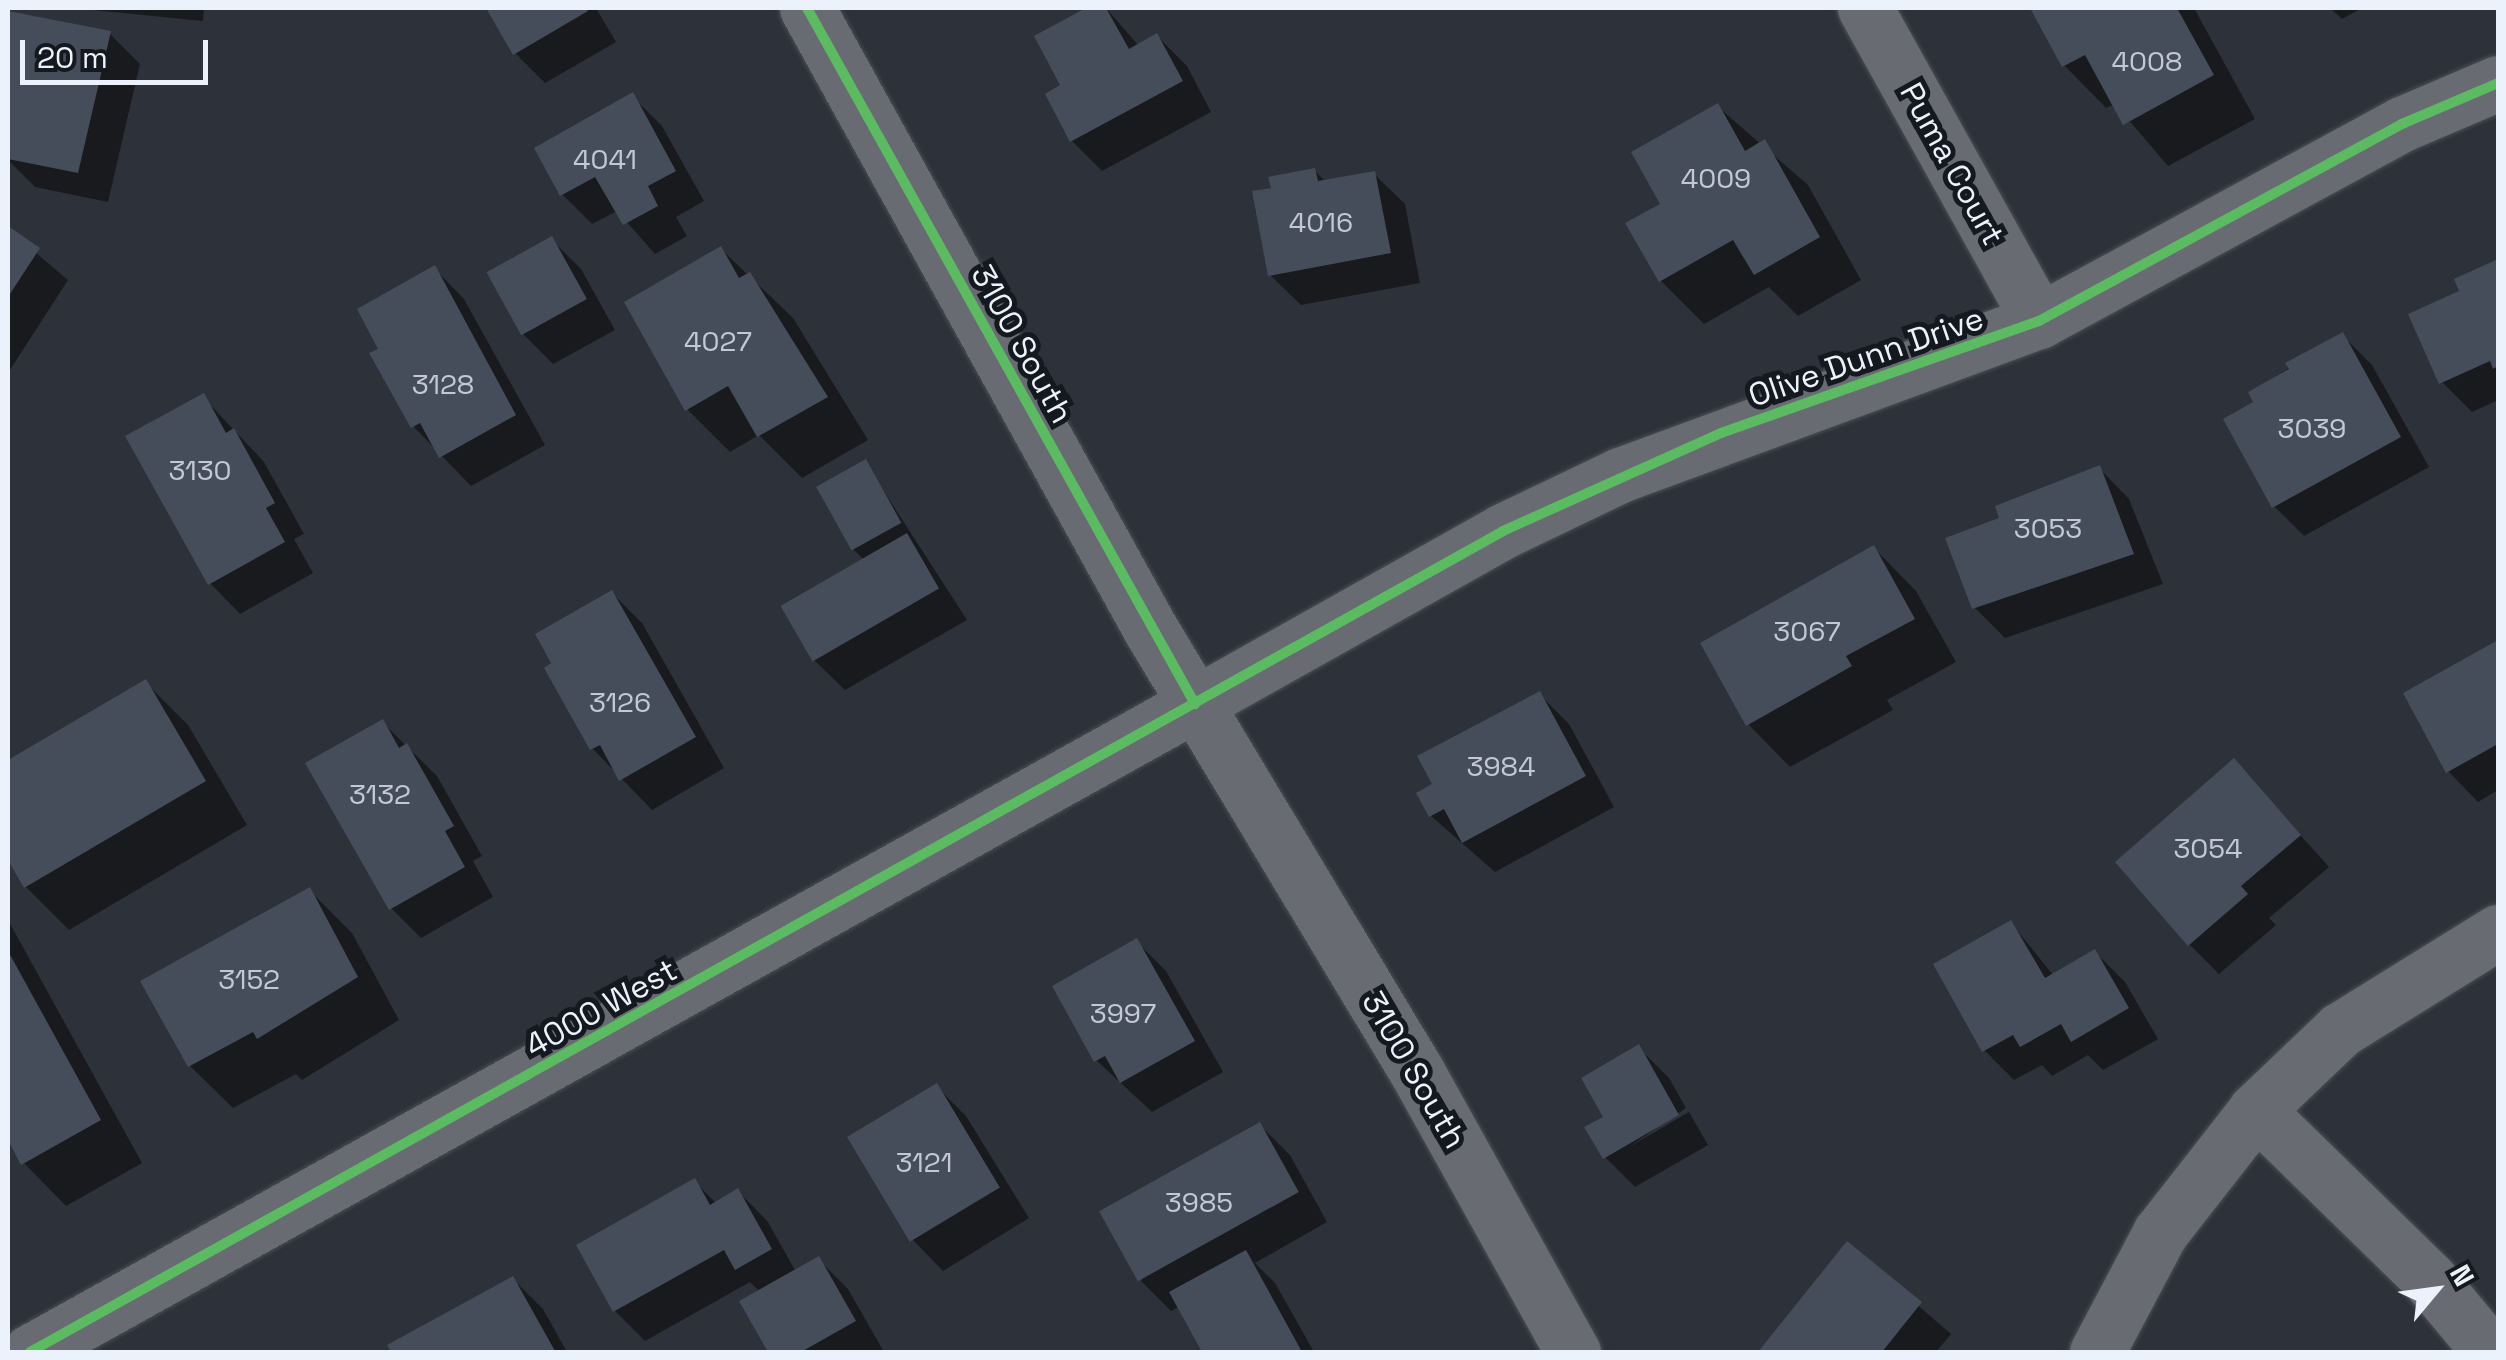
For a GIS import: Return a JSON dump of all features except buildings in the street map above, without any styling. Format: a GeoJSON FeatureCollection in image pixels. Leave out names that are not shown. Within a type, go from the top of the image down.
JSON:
{"type":"FeatureCollection","features":[{"type":"Feature","properties":{"kind":"street","name":"3100 South"},"geometry":{"type":"LineString","coordinates":[[807,8],[1195,704],[1417,1072],[1573,1352]]}},
{"type":"Feature","properties":{"kind":"street","name":"Puma Court"},"geometry":{"type":"LineString","coordinates":[[1865,8],[2038,321]]}},
{"type":"Feature","properties":{"kind":"street","name":"Olive Dunn Drive"},"geometry":{"type":"LineString","coordinates":[[1195,704],[1503,531],[1620,474],[2038,321],[2402,124],[2498,83]]}},
{"type":"Feature","properties":{"kind":"street","name":"4000 West"},"geometry":{"type":"LineString","coordinates":[[30,1352],[1195,704]]}},
{"type":"Feature","properties":{"kind":"street"},"geometry":{"type":"LineString","coordinates":[[2097,1352],[2170,1218],[2256,1110],[2340,1030],[2498,932]]}},
{"type":"Feature","properties":{"kind":"street"},"geometry":{"type":"LineString","coordinates":[[2256,1110],[2430,1280],[2490,1352]]}},
{"type":"Feature","properties":{"kind":"cycle path"},"geometry":{"type":"LineString","coordinates":[[807,8],[1195,704]]}},
{"type":"Feature","properties":{"kind":"cycle path"},"geometry":{"type":"LineString","coordinates":[[30,1352],[1503,531],[1721,433],[2039,321],[2402,124],[2498,83]]}}]}
